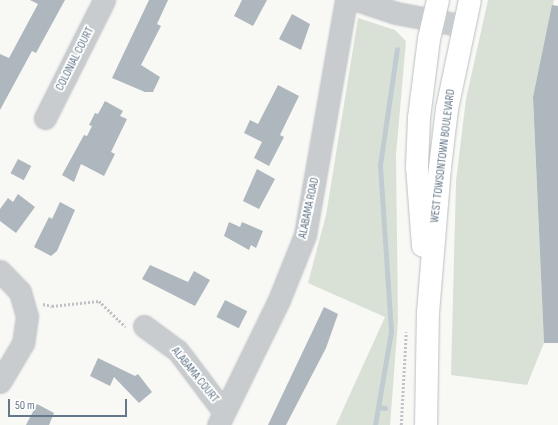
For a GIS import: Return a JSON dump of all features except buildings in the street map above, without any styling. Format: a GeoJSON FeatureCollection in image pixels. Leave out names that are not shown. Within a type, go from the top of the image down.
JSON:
{"type":"FeatureCollection","features":[{"type":"Feature","properties":{"kind":"main road","name":"WEST TOWSONTOWN BOULEVARD"},"geometry":{"type":"LineString","coordinates":[[426,425],[428,313],[447,110],[470,0]]}},
{"type":"Feature","properties":{"kind":"main road","name":"WEST TOWSONTOWN BOULEVARD"},"geometry":{"type":"LineString","coordinates":[[428,313],[417,166],[424,74],[436,10]]}},
{"type":"Feature","properties":{"kind":"street","name":"COLONIAL COURT"},"geometry":{"type":"LineString","coordinates":[[44,118],[104,0]]}},
{"type":"Feature","properties":{"kind":"street","name":"ALABAMA ROAD"},"geometry":{"type":"LineString","coordinates":[[221,419],[279,300],[305,235],[346,0]]}},
{"type":"Feature","properties":{"kind":"street"},"geometry":{"type":"LineString","coordinates":[[357,0],[396,13],[436,10],[464,26]]}},
{"type":"Feature","properties":{"kind":"street"},"geometry":{"type":"LineString","coordinates":[[0,271],[20,292],[33,309],[23,343],[0,382]]}},
{"type":"Feature","properties":{"kind":"street","name":"ALABAMA COURT"},"geometry":{"type":"LineString","coordinates":[[144,326],[178,351],[221,419]]}},
{"type":"Feature","properties":{"kind":"path"},"geometry":{"type":"LineString","coordinates":[[33,309],[99,301],[123,327]]}},
{"type":"Feature","properties":{"kind":"path"},"geometry":{"type":"LineString","coordinates":[[401,425],[406,332]]}},
{"type":"Feature","properties":{"kind":"shaded area"},"geometry":{"type":"Polygon","coordinates":[[[488,0],[554,0],[533,97],[544,343],[527,385],[451,375],[456,181],[466,99],[488,0]]]}},
{"type":"Feature","properties":{"kind":"shaded area"},"geometry":{"type":"Polygon","coordinates":[[[358,18],[395,30],[406,41],[396,155],[398,321],[390,425],[336,425],[385,317],[308,283],[326,215],[358,18]]]}},
{"type":"Feature","properties":{"kind":"waterway"},"geometry":{"type":"LineString","coordinates":[[375,425],[391,331],[380,165],[397,49]]}},
{"type":"Feature","properties":{"kind":"waterway"},"geometry":{"type":"LineString","coordinates":[[379,407],[385,408]]}}]}
